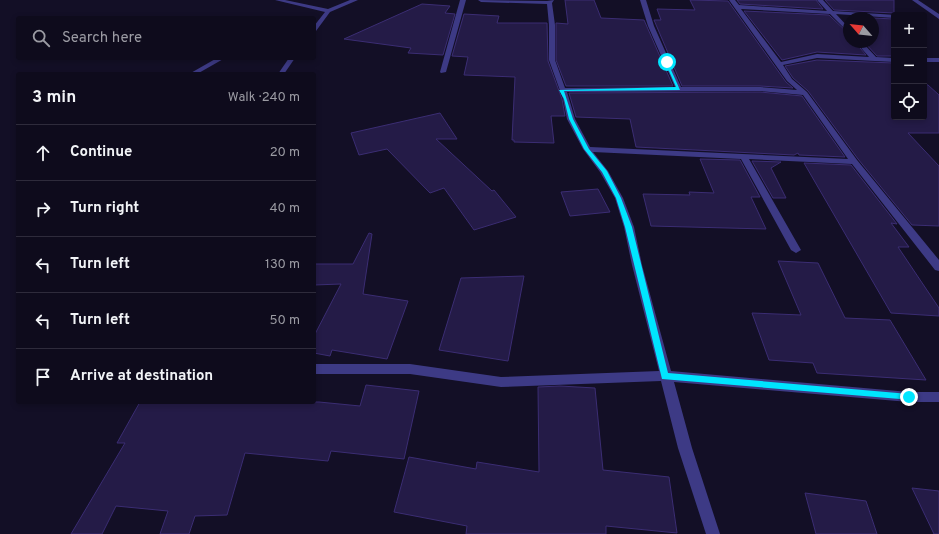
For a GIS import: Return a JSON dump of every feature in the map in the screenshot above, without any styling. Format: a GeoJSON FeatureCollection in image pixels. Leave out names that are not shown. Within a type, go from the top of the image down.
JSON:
{"type":"FeatureCollection","features":[{"type":"Feature","properties":{"kind":"street"},"geometry":{"type":"LineString","coordinates":[[278,0],[328,12]]}},
{"type":"Feature","properties":{"kind":"street"},"geometry":{"type":"LineString","coordinates":[[316,27],[328,12],[355,0]]}},
{"type":"Feature","properties":{"kind":"street"},"geometry":{"type":"LineString","coordinates":[[443,72],[463,0]]}},
{"type":"Feature","properties":{"kind":"street"},"geometry":{"type":"LineString","coordinates":[[481,0],[550,2],[552,25],[552,60],[566,99],[571,119],[586,149],[604,171],[619,198],[628,227],[684,448],[713,534]]}},
{"type":"Feature","properties":{"kind":"street"},"geometry":{"type":"LineString","coordinates":[[643,0],[651,26],[679,89]]}},
{"type":"Feature","properties":{"kind":"street"},"geometry":{"type":"LineString","coordinates":[[732,0],[789,80],[805,93],[854,162],[939,267]]}},
{"type":"Feature","properties":{"kind":"street"},"geometry":{"type":"LineString","coordinates":[[820,0],[843,25]]}},
{"type":"Feature","properties":{"kind":"street"},"geometry":{"type":"LineString","coordinates":[[915,0],[939,17]]}},
{"type":"Feature","properties":{"kind":"street"},"geometry":{"type":"LineString","coordinates":[[738,7],[891,16]]}},
{"type":"Feature","properties":{"kind":"street"},"geometry":{"type":"LineString","coordinates":[[927,16],[939,17]]}},
{"type":"Feature","properties":{"kind":"street"},"geometry":{"type":"LineString","coordinates":[[864,48],[874,59]]}},
{"type":"Feature","properties":{"kind":"street"},"geometry":{"type":"LineString","coordinates":[[779,64],[817,56],[891,60]]}},
{"type":"Feature","properties":{"kind":"street"},"geometry":{"type":"LineString","coordinates":[[196,72],[218,60]]}},
{"type":"Feature","properties":{"kind":"street"},"geometry":{"type":"LineString","coordinates":[[282,72],[291,60]]}},
{"type":"Feature","properties":{"kind":"street"},"geometry":{"type":"LineString","coordinates":[[927,60],[939,60]]}},
{"type":"Feature","properties":{"kind":"street"},"geometry":{"type":"LineString","coordinates":[[562,90],[760,89],[805,93]]}},
{"type":"Feature","properties":{"kind":"street"},"geometry":{"type":"LineString","coordinates":[[586,149],[854,162]]}},
{"type":"Feature","properties":{"kind":"street"},"geometry":{"type":"LineString","coordinates":[[744,157],[796,250]]}},
{"type":"Feature","properties":{"kind":"street"},"geometry":{"type":"LineString","coordinates":[[316,369],[410,369],[501,382],[665,376],[909,397],[939,397]]}},
{"type":"Feature","properties":{"kind":"building"},"geometry":{"type":"Polygon","coordinates":[[[565,0],[594,0],[601,18],[644,20],[673,86],[566,86],[556,60],[556,23],[568,24],[565,0]]]}},
{"type":"Feature","properties":{"kind":"building"},"geometry":{"type":"Polygon","coordinates":[[[690,0],[728,1],[786,82],[793,88],[760,86],[682,86],[654,20],[661,20],[657,9],[695,10],[690,0]]]}},
{"type":"Feature","properties":{"kind":"building"},"geometry":{"type":"Polygon","coordinates":[[[737,0],[816,0],[823,9],[740,4],[737,0]]]}},
{"type":"Feature","properties":{"kind":"building"},"geometry":{"type":"Polygon","coordinates":[[[825,0],[894,0],[894,12],[891,13],[834,10],[825,0]]]}},
{"type":"Feature","properties":{"kind":"building"},"geometry":{"type":"Polygon","coordinates":[[[422,4],[450,6],[445,13],[455,14],[443,55],[408,53],[411,48],[344,39],[422,4]]]}},
{"type":"Feature","properties":{"kind":"building"},"geometry":{"type":"Polygon","coordinates":[[[744,11],[829,15],[843,28],[843,48],[860,48],[866,55],[817,52],[782,60],[744,11]]]}},
{"type":"Feature","properties":{"kind":"building"},"geometry":{"type":"Polygon","coordinates":[[[464,14],[499,16],[497,23],[547,23],[548,61],[562,99],[565,116],[551,116],[554,143],[514,142],[514,140],[512,140],[515,77],[464,75],[468,57],[452,56],[464,14]]]}},
{"type":"Feature","properties":{"kind":"building"},"geometry":{"type":"Polygon","coordinates":[[[879,18],[891,19],[891,56],[877,56],[870,48],[879,48],[879,18]]]}},
{"type":"Feature","properties":{"kind":"building"},"geometry":{"type":"Polygon","coordinates":[[[817,60],[891,63],[891,120],[927,120],[927,85],[939,95],[939,133],[908,133],[939,166],[939,226],[912,225],[858,159],[808,91],[793,78],[785,66],[817,60]]]}},
{"type":"Feature","properties":{"kind":"building"},"geometry":{"type":"Polygon","coordinates":[[[760,92],[802,96],[845,157],[799,155],[798,153],[794,155],[636,147],[630,119],[576,117],[569,93],[760,92]]]}},
{"type":"Feature","properties":{"kind":"building"},"geometry":{"type":"Polygon","coordinates":[[[440,113],[457,139],[436,139],[492,191],[494,190],[516,217],[474,230],[444,188],[430,193],[387,149],[359,155],[351,133],[440,113]]]}},
{"type":"Feature","properties":{"kind":"building"},"geometry":{"type":"Polygon","coordinates":[[[700,159],[740,160],[760,197],[751,197],[766,229],[651,226],[643,194],[690,195],[689,192],[714,193],[700,159]]]}},
{"type":"Feature","properties":{"kind":"building"},"geometry":{"type":"Polygon","coordinates":[[[752,161],[781,162],[771,168],[786,198],[773,198],[752,161]]]}},
{"type":"Feature","properties":{"kind":"building"},"geometry":{"type":"Polygon","coordinates":[[[804,163],[851,165],[897,224],[891,223],[909,247],[898,247],[939,308],[939,316],[891,313],[804,163]]]}},
{"type":"Feature","properties":{"kind":"building"},"geometry":{"type":"Polygon","coordinates":[[[598,189],[610,212],[570,216],[561,192],[598,189]]]}},
{"type":"Feature","properties":{"kind":"building"},"geometry":{"type":"Polygon","coordinates":[[[369,233],[372,234],[363,294],[408,301],[387,359],[332,350],[330,356],[316,353],[316,332],[341,284],[316,285],[316,264],[353,264],[369,233]]]}},
{"type":"Feature","properties":{"kind":"building"},"geometry":{"type":"Polygon","coordinates":[[[778,261],[818,263],[845,318],[890,320],[926,380],[817,373],[813,363],[769,360],[752,313],[801,315],[778,261]]]}},
{"type":"Feature","properties":{"kind":"building"},"geometry":{"type":"Polygon","coordinates":[[[524,276],[508,361],[439,350],[461,278],[524,276]]]}},
{"type":"Feature","properties":{"kind":"building"},"geometry":{"type":"Polygon","coordinates":[[[366,385],[419,391],[404,459],[331,451],[328,461],[245,453],[227,515],[195,516],[189,534],[160,534],[168,511],[116,506],[102,534],[71,534],[125,443],[117,443],[139,404],[316,404],[316,402],[319,402],[360,406],[366,385]]]}},
{"type":"Feature","properties":{"kind":"building"},"geometry":{"type":"Polygon","coordinates":[[[560,386],[595,388],[603,470],[669,477],[677,533],[606,526],[606,534],[466,534],[467,526],[394,512],[409,457],[476,469],[477,462],[539,472],[538,387],[560,386]]]}},
{"type":"Feature","properties":{"kind":"building"},"geometry":{"type":"Polygon","coordinates":[[[912,488],[939,491],[939,534],[934,534],[912,488]]]}},
{"type":"Feature","properties":{"kind":"building"},"geometry":{"type":"Polygon","coordinates":[[[805,493],[866,501],[877,534],[816,534],[805,493]]]}},
{"type":"Feature","properties":{"kind":"route"},"geometry":{"type":"LineString","coordinates":[[667,62],[679,89],[562,90],[571,119],[586,149],[604,171],[619,198],[628,227],[665,376],[909,397]]}}]}
